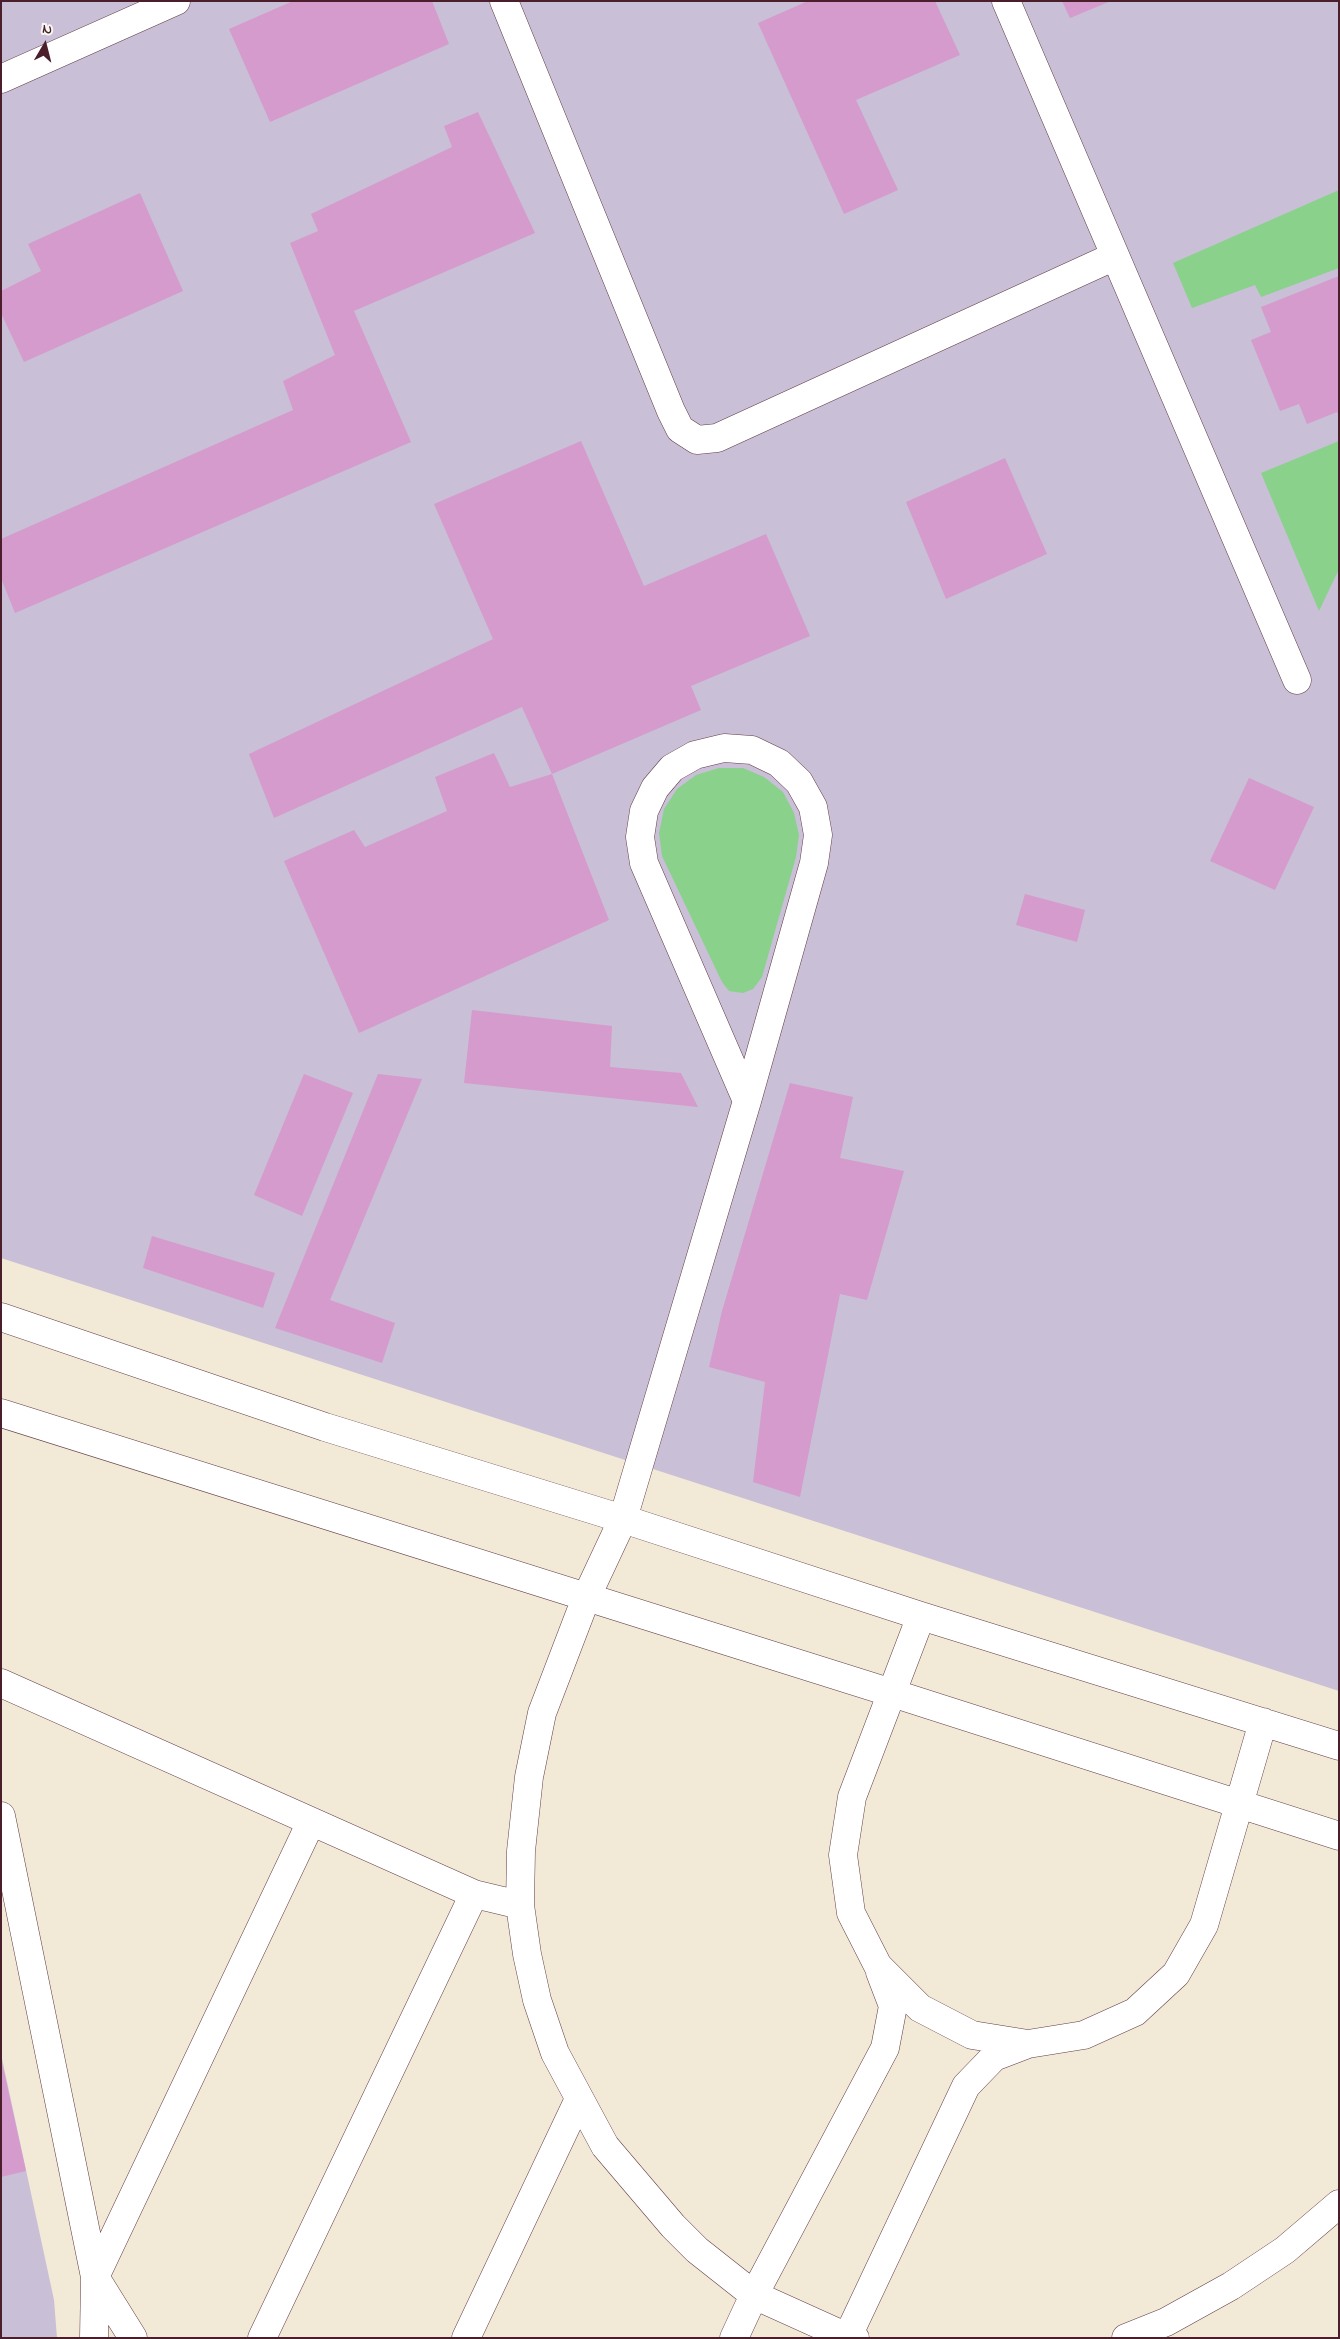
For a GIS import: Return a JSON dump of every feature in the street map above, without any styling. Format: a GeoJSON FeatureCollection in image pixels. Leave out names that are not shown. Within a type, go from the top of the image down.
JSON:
{"type":"FeatureCollection","features":[{"type":"Feature","properties":{"kind":"street"},"geometry":{"type":"LineString","coordinates":[[1,78],[176,1]]}},
{"type":"Feature","properties":{"kind":"street"},"geometry":{"type":"LineString","coordinates":[[504,1],[671,411],[680,429],[697,440],[708,440],[726,435],[1114,256]]}},
{"type":"Feature","properties":{"kind":"street"},"geometry":{"type":"LineString","coordinates":[[1006,1],[1297,680]]}},
{"type":"Feature","properties":{"kind":"street"},"geometry":{"type":"LineString","coordinates":[[747,1101],[644,863],[640,837],[644,811],[655,788],[672,768],[695,755],[724,748],[752,750],[778,762],[799,782],[813,807],[818,835],[814,863],[747,1101],[623,1519],[586,1598],[540,1722],[529,1777],[521,1851],[520,1905],[527,1954],[537,2000],[555,2052],[606,2146],[673,2226],[697,2250],[754,2295],[850,2337],[966,2086],[994,2057],[1028,2044],[1084,2036],[1135,2012],[1176,1974],[1204,1925],[1263,1722]]}},
{"type":"Feature","properties":{"kind":"street"},"geometry":{"type":"LineString","coordinates":[[1,1317],[325,1427],[623,1519],[921,1616],[1339,1746]]}},
{"type":"Feature","properties":{"kind":"street"},"geometry":{"type":"LineString","coordinates":[[1,1413],[892,1693],[1339,1836]]}},
{"type":"Feature","properties":{"kind":"street"},"geometry":{"type":"LineString","coordinates":[[734,2338],[754,2295],[885,2048],[893,2006],[878,1966],[851,1913],[842,1855],[852,1797],[921,1616]]}},
{"type":"Feature","properties":{"kind":"street"},"geometry":{"type":"LineString","coordinates":[[1,1683],[474,1894],[520,1905]]}},
{"type":"Feature","properties":{"kind":"street"},"geometry":{"type":"LineString","coordinates":[[1,1816],[95,2277],[94,2338]]}},
{"type":"Feature","properties":{"kind":"street"},"geometry":{"type":"LineString","coordinates":[[95,2277],[311,1822]]}},
{"type":"Feature","properties":{"kind":"street"},"geometry":{"type":"LineString","coordinates":[[262,2338],[474,1894]]}},
{"type":"Feature","properties":{"kind":"street"},"geometry":{"type":"LineString","coordinates":[[878,1966],[920,2008],[972,2035],[1028,2044]]}},
{"type":"Feature","properties":{"kind":"street"},"geometry":{"type":"LineString","coordinates":[[466,2338],[579,2099]]}},
{"type":"Feature","properties":{"kind":"street"},"geometry":{"type":"LineString","coordinates":[[1126,2338],[1166,2322],[1231,2286],[1285,2250],[1339,2204]]}},
{"type":"Feature","properties":{"kind":"street"},"geometry":{"type":"LineString","coordinates":[[95,2277],[132,2338]]}},
{"type":"Feature","properties":{"kind":"shaded area"},"geometry":{"type":"Polygon","coordinates":[[[1,1],[1339,1],[1339,1691],[1,1258],[1,1]]]}},
{"type":"Feature","properties":{"kind":"shaded area"},"geometry":{"type":"Polygon","coordinates":[[[1,2054],[54,2300],[57,2338],[1,2338],[1,2054]]]}},
{"type":"Feature","properties":{"kind":"green space"},"geometry":{"type":"Polygon","coordinates":[[[1339,190],[1339,268],[1261,297],[1255,285],[1192,308],[1173,263],[1339,190]]]}},
{"type":"Feature","properties":{"kind":"green space"},"geometry":{"type":"Polygon","coordinates":[[[1339,441],[1339,569],[1319,611],[1261,473],[1339,441]]]}},
{"type":"Feature","properties":{"kind":"green space"},"geometry":{"type":"Polygon","coordinates":[[[719,768],[743,768],[764,777],[783,792],[794,813],[799,835],[796,857],[762,977],[753,989],[743,993],[729,991],[722,982],[662,856],[659,833],[664,809],[677,789],[696,775],[719,768]]]}},
{"type":"Feature","properties":{"kind":"building"},"geometry":{"type":"Polygon","coordinates":[[[293,1],[432,1],[449,44],[270,122],[229,29],[293,1]]]}},
{"type":"Feature","properties":{"kind":"building"},"geometry":{"type":"Polygon","coordinates":[[[808,1],[935,1],[960,55],[856,100],[898,190],[844,214],[758,23],[808,1]]]}},
{"type":"Feature","properties":{"kind":"building"},"geometry":{"type":"Polygon","coordinates":[[[1062,1],[1111,1],[1070,18],[1062,1]]]}},
{"type":"Feature","properties":{"kind":"building"},"geometry":{"type":"Polygon","coordinates":[[[478,112],[535,233],[354,311],[411,442],[15,613],[1,578],[1,539],[293,410],[283,381],[335,355],[290,243],[318,231],[311,214],[452,147],[444,126],[478,112]]]}},
{"type":"Feature","properties":{"kind":"building"},"geometry":{"type":"Polygon","coordinates":[[[140,193],[183,291],[24,362],[1,313],[1,291],[41,271],[28,244],[140,193]]]}},
{"type":"Feature","properties":{"kind":"building"},"geometry":{"type":"Polygon","coordinates":[[[1339,276],[1339,416],[1337,412],[1307,424],[1299,404],[1280,411],[1251,340],[1271,332],[1261,307],[1339,276]]]}},
{"type":"Feature","properties":{"kind":"building"},"geometry":{"type":"Polygon","coordinates":[[[581,441],[644,586],[766,534],[810,636],[691,686],[701,710],[552,774],[522,707],[274,818],[249,754],[493,639],[434,504],[581,441]]]}},
{"type":"Feature","properties":{"kind":"building"},"geometry":{"type":"Polygon","coordinates":[[[1005,458],[1047,554],[946,599],[906,502],[1005,458]]]}},
{"type":"Feature","properties":{"kind":"building"},"geometry":{"type":"Polygon","coordinates":[[[494,753],[510,787],[552,774],[609,920],[359,1033],[284,861],[354,830],[365,847],[447,811],[435,777],[494,753]]]}},
{"type":"Feature","properties":{"kind":"building"},"geometry":{"type":"Polygon","coordinates":[[[1249,778],[1314,807],[1275,890],[1210,861],[1249,778]]]}},
{"type":"Feature","properties":{"kind":"building"},"geometry":{"type":"Polygon","coordinates":[[[1025,894],[1085,910],[1077,942],[1016,925],[1025,894]]]}},
{"type":"Feature","properties":{"kind":"building"},"geometry":{"type":"Polygon","coordinates":[[[472,1010],[612,1026],[610,1067],[681,1073],[698,1107],[464,1083],[472,1010]]]}},
{"type":"Feature","properties":{"kind":"building"},"geometry":{"type":"Polygon","coordinates":[[[304,1074],[353,1093],[302,1216],[254,1195],[304,1074]]]}},
{"type":"Feature","properties":{"kind":"building"},"geometry":{"type":"Polygon","coordinates":[[[378,1074],[422,1079],[330,1300],[395,1323],[382,1363],[275,1328],[378,1074]]]}},
{"type":"Feature","properties":{"kind":"building"},"geometry":{"type":"Polygon","coordinates":[[[790,1083],[853,1097],[840,1158],[904,1171],[867,1300],[840,1294],[800,1497],[753,1482],[765,1382],[709,1367],[722,1311],[790,1083]]]}},
{"type":"Feature","properties":{"kind":"building"},"geometry":{"type":"Polygon","coordinates":[[[152,1236],[275,1273],[263,1308],[143,1268],[152,1236]]]}},
{"type":"Feature","properties":{"kind":"building"},"geometry":{"type":"Polygon","coordinates":[[[1,2058],[26,2171],[1,2177],[1,2058]]]}}]}
